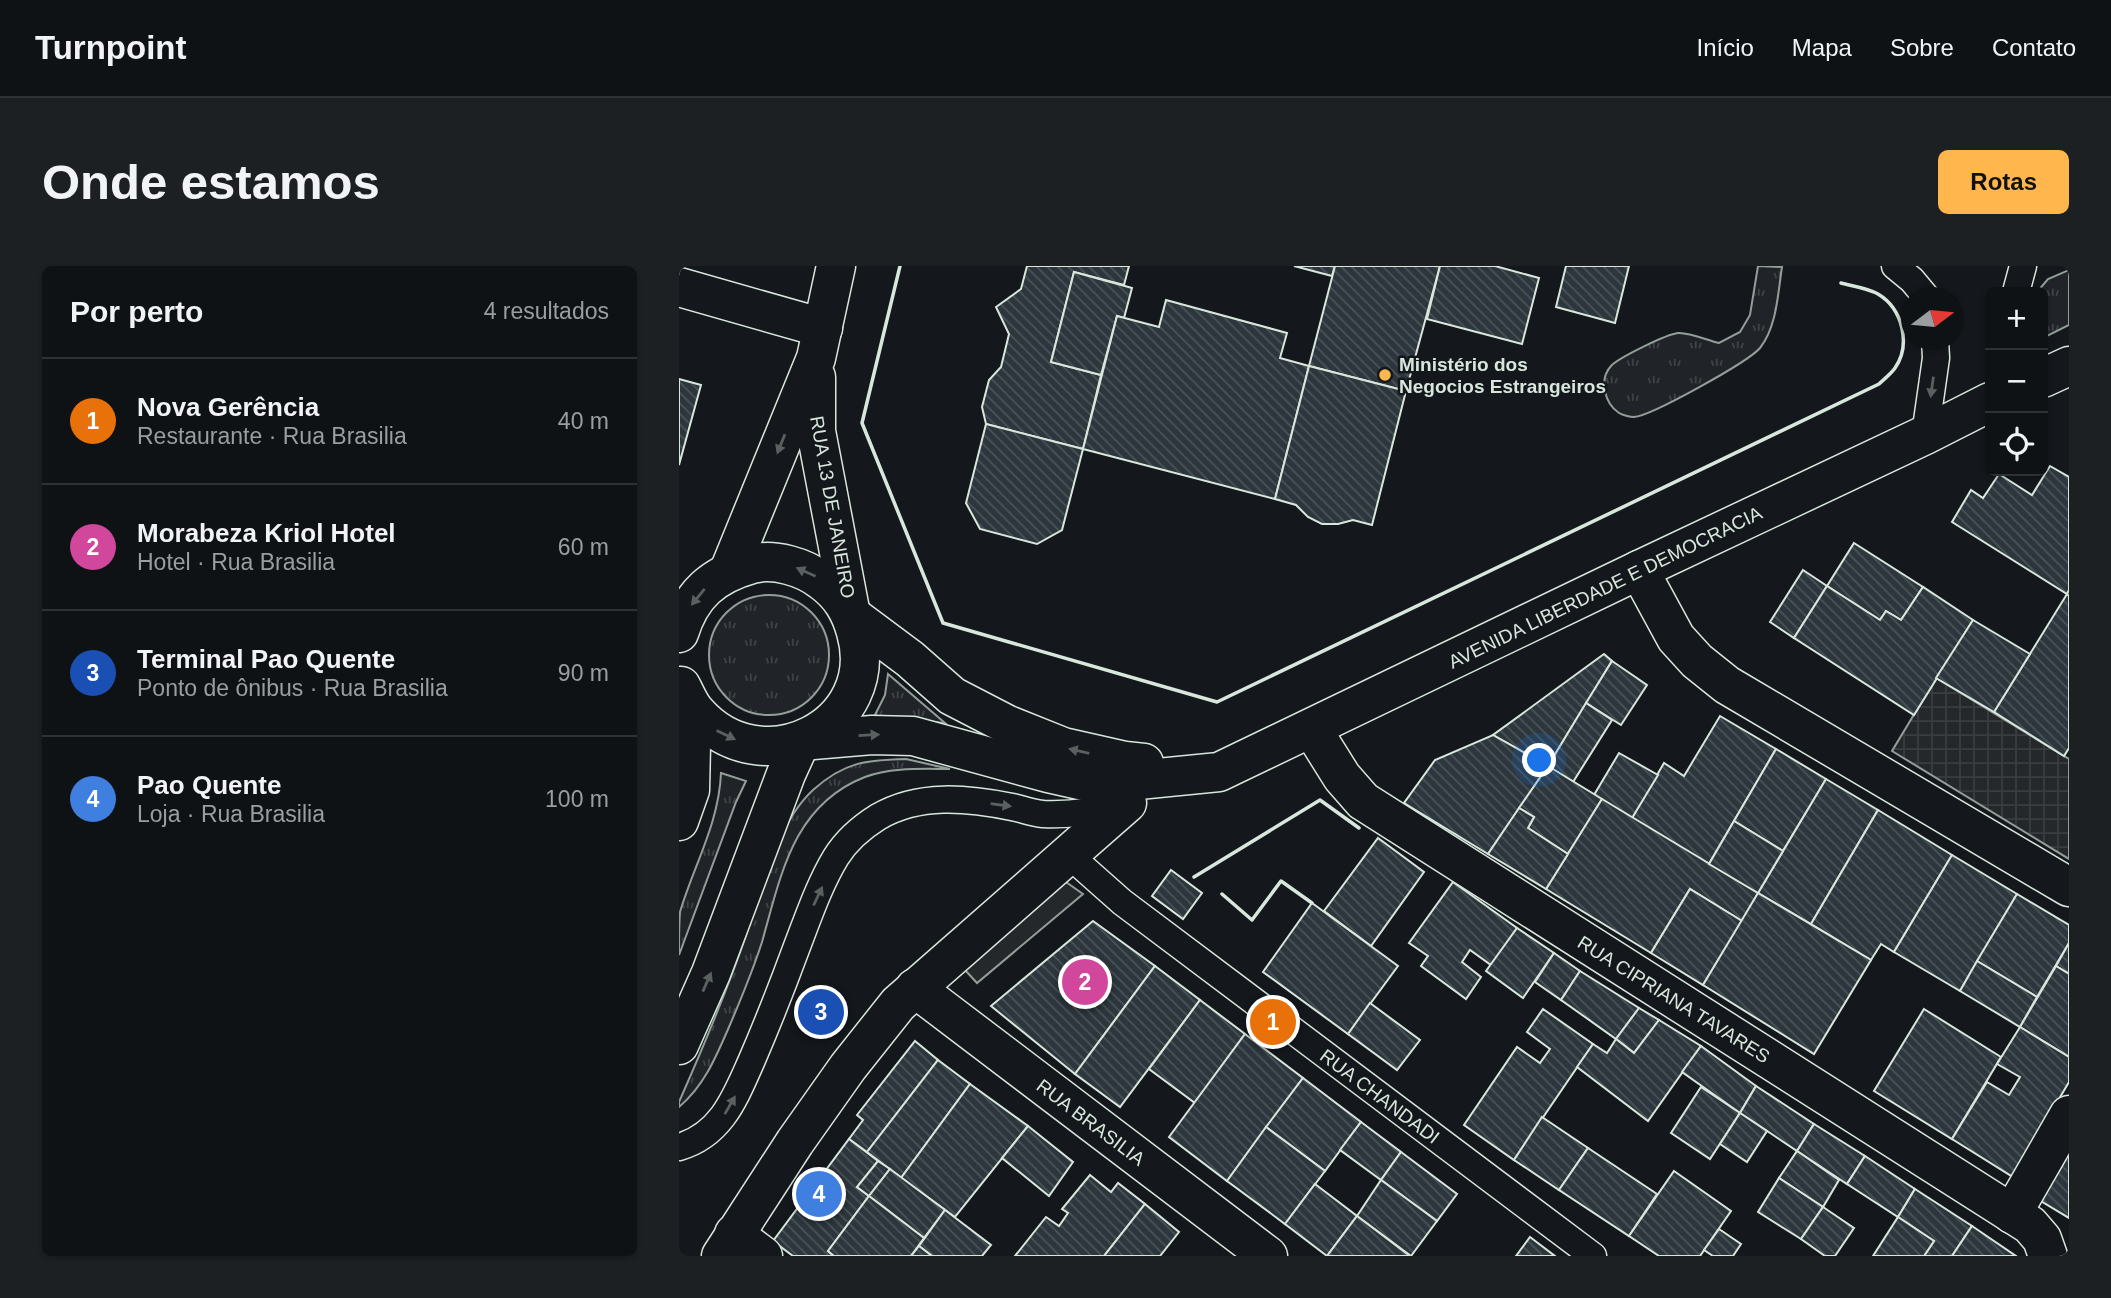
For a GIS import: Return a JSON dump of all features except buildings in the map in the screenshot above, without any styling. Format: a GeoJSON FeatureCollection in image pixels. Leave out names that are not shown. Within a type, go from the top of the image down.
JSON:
{"type":"FeatureCollection","features":[{"type":"Feature","properties":{"kind":"street","name":"RUA 13 DE JANEIRO"},"geometry":{"type":"LineString","coordinates":[[729,570],[819,343],[837,266]]}},
{"type":"Feature","properties":{"kind":"street"},"geometry":{"type":"LineString","coordinates":[[679,287],[819,343]]}},
{"type":"Feature","properties":{"kind":"street","name":"RUA 13 DE JANEIRO"},"geometry":{"type":"LineString","coordinates":[[801,741],[827,726],[847,703],[859,675],[860,645],[851,615],[816,431],[819,343]]}},
{"type":"Feature","properties":{"kind":"street"},"geometry":{"type":"LineString","coordinates":[[2048,376],[2069,366]]}},
{"type":"Feature","properties":{"kind":"street","name":"AVENIDA LIBERDADE E DEMOCRACIA"},"geometry":{"type":"LineString","coordinates":[[680,680],[695,712],[717,732],[744,744],[773,748],[801,741],[872,734],[913,736],[1088,782],[1128,782],[1219,772],[1639,569],[1925,435],[1985,398]]}},
{"type":"Feature","properties":{"kind":"street"},"geometry":{"type":"LineString","coordinates":[[679,633],[690,607],[707,585],[729,570],[757,562],[786,564],[813,574],[835,591],[851,615],[910,659],[952,696],[1007,725],[1063,747],[1090,754],[1219,772]]}},
{"type":"Feature","properties":{"kind":"street"},"geometry":{"type":"LineString","coordinates":[[1639,569],[1676,638],[1697,661],[1727,685],[2069,887]]}},
{"type":"Feature","properties":{"kind":"street"},"geometry":{"type":"LineString","coordinates":[[679,821],[690,790],[691,745],[680,680]]}},
{"type":"Feature","properties":{"kind":"street","name":"RUA CIPRIANA TAVARES"},"geometry":{"type":"LineString","coordinates":[[1312,729],[1342,777],[1363,801],[2030,1225],[2042,1239],[2047,1256]]}},
{"type":"Feature","properties":{"kind":"street"},"geometry":{"type":"LineString","coordinates":[[679,1045],[711,973],[801,741]]}},
{"type":"Feature","properties":{"kind":"street"},"geometry":{"type":"LineString","coordinates":[[739,1249],[848,1067],[898,1004],[1127,803]]}},
{"type":"Feature","properties":{"kind":"street","name":"RUA BRASILIA"},"geometry":{"type":"LineString","coordinates":[[915,988],[1268,1256]]}},
{"type":"Feature","properties":{"kind":"street"},"geometry":{"type":"LineString","coordinates":[[2012,1214],[2069,1115]]}},
{"type":"Feature","properties":{"kind":"lane"},"geometry":{"type":"LineString","coordinates":[[1895,266],[1918,287]]}},
{"type":"Feature","properties":{"kind":"lane"},"geometry":{"type":"LineString","coordinates":[[2017,287],[2023,266]]}},
{"type":"Feature","properties":{"kind":"lane"},"geometry":{"type":"LineString","coordinates":[[1925,435],[1935,350]]}},
{"type":"Feature","properties":{"kind":"lane"},"geometry":{"type":"LineString","coordinates":[[679,1147],[690,1144],[712,1128],[729,1110],[772,1013],[814,903],[837,855],[857,833],[879,817],[898,807],[947,798],[1040,813],[1096,812],[1219,772]]}},
{"type":"Feature","properties":{"kind":"lane","name":"RUA CHANDADI"},"geometry":{"type":"LineString","coordinates":[[1069,855],[1122,902],[1593,1256]]}},
{"type":"Feature","properties":{"kind":"green space"},"geometry":{"type":"Polygon","coordinates":[[[1758,266],[1782,267],[1773,320],[1760,348],[1719,376],[1644,414],[1628,416],[1614,409],[1605,391],[1605,377],[1611,366],[1623,358],[1672,334],[1682,333],[1719,343],[1740,332],[1750,315],[1758,266]]]}},
{"type":"Feature","properties":{"kind":"green space"},"geometry":{"type":"Polygon","coordinates":[[[2069,270],[2069,325],[2048,336],[2048,287],[2041,287],[2048,279],[2069,270]]]}},
{"type":"Feature","properties":{"kind":"green space"},"geometry":{"type":"Polygon","coordinates":[[[769,595],[792,600],[811,613],[824,632],[829,655],[824,678],[811,697],[792,710],[769,715],[746,710],[727,697],[714,678],[709,655],[714,632],[727,613],[746,600],[769,595]]]}},
{"type":"Feature","properties":{"kind":"green space"},"geometry":{"type":"Polygon","coordinates":[[[888,674],[945,723],[874,717],[885,695],[888,674]]]}},
{"type":"Feature","properties":{"kind":"green space"},"geometry":{"type":"Polygon","coordinates":[[[906,759],[950,769],[896,770],[865,777],[841,789],[821,805],[806,824],[784,868],[755,963],[719,1049],[696,1090],[679,1107],[736,964],[770,862],[788,822],[813,790],[835,773],[856,764],[906,759]]]}},
{"type":"Feature","properties":{"kind":"green space"},"geometry":{"type":"Polygon","coordinates":[[[721,773],[746,781],[679,955],[680,912],[711,827],[721,773]]]}},
{"type":"Feature","properties":{"kind":"shaded area"},"geometry":{"type":"Polygon","coordinates":[[[1936,678],[2069,759],[2069,859],[1892,751],[1936,678]]]}},
{"type":"Feature","properties":{"kind":"shaded area"},"geometry":{"type":"Polygon","coordinates":[[[1066,882],[1083,894],[977,983],[965,970],[1066,882]]]}},
{"type":"Feature","properties":{"kind":"wall"},"geometry":{"type":"LineString","coordinates":[[900,266],[862,423],[943,623],[1217,702],[1879,384],[1900,359],[1903,338],[1899,318],[1887,301],[1878,294],[1841,283]]}},
{"type":"Feature","properties":{"kind":"wall"},"geometry":{"type":"LineString","coordinates":[[1194,877],[1320,800],[1359,828]]}},
{"type":"Feature","properties":{"kind":"wall"},"geometry":{"type":"LineString","coordinates":[[1222,894],[1252,920],[1281,881],[1312,903]]}},
{"type":"Feature","properties":{"kind":"place","name":"Ministério dos Negocios Estrangeiros"},"geometry":{"type":"Point","coordinates":[1385,375]}},
{"type":"Feature","properties":{"kind":"place","name":"Morabeza Kriol Hotel"},"geometry":{"type":"Point","coordinates":[1085,982]}},
{"type":"Feature","properties":{"kind":"place","name":"Terminal Pao Quente"},"geometry":{"type":"Point","coordinates":[821,1012]}},
{"type":"Feature","properties":{"kind":"place","name":"Nova Gerência"},"geometry":{"type":"Point","coordinates":[1273,1022]}},
{"type":"Feature","properties":{"kind":"place","name":"Pao Quente"},"geometry":{"type":"Point","coordinates":[819,1194]}}]}
